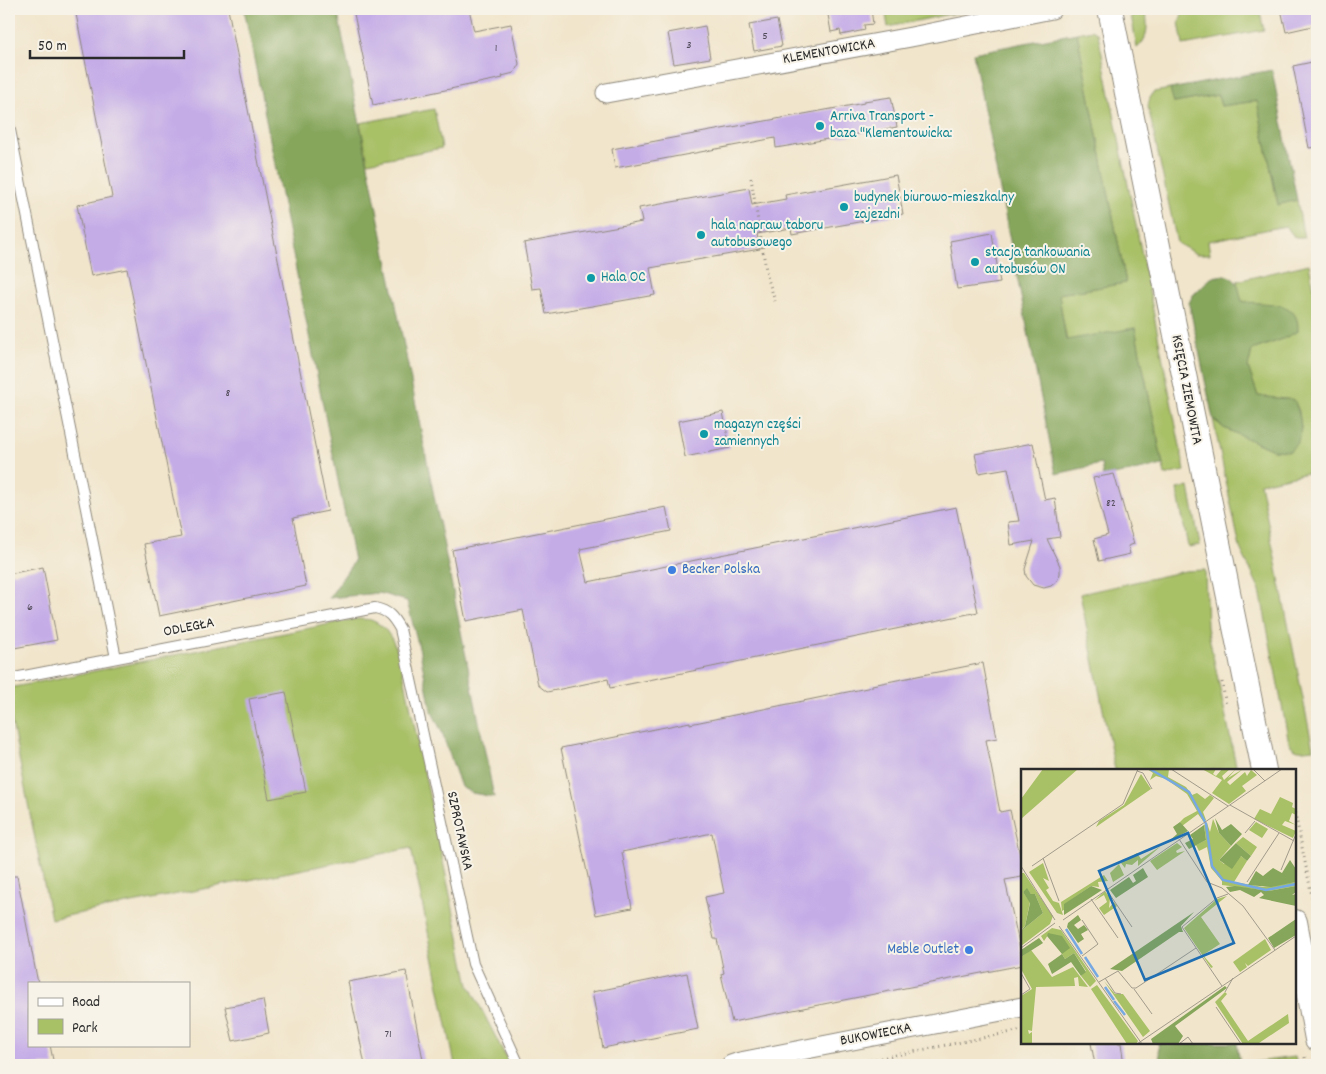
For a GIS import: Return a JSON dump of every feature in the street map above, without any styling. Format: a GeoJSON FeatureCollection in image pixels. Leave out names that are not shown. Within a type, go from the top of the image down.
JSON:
{"type":"FeatureCollection","features":[{"type":"Feature","properties":{"kind":"street","name":"KLEMENTOWICKA"},"geometry":{"type":"LineString","coordinates":[[606,93],[1052,9]]}},
{"type":"Feature","properties":{"kind":"street","name":"KSIĘCIA ZIEMOWITA"},"geometry":{"type":"LineString","coordinates":[[1110,9],[1264,769]]}},
{"type":"Feature","properties":{"kind":"street"},"geometry":{"type":"LineString","coordinates":[[1305,917],[1298,959],[1317,1040]]}},
{"type":"Feature","properties":{"kind":"street","name":"BUKOWIECKA"},"geometry":{"type":"LineString","coordinates":[[731,1065],[1021,1007]]}},
{"type":"Feature","properties":{"kind":"lane"},"geometry":{"type":"LineString","coordinates":[[9,125],[116,658]]}},
{"type":"Feature","properties":{"kind":"lane","name":"ODLEGŁA"},"geometry":{"type":"LineString","coordinates":[[9,680],[375,608]]}},
{"type":"Feature","properties":{"kind":"lane","name":"SZPROTAWSKA"},"geometry":{"type":"LineString","coordinates":[[375,608],[385,610],[391,615],[400,629],[473,964],[519,1065]]}},
{"type":"Feature","properties":{"kind":"path"},"geometry":{"type":"LineString","coordinates":[[751,178],[767,276],[775,301]]}},
{"type":"Feature","properties":{"kind":"path"},"geometry":{"type":"LineString","coordinates":[[1296,823],[1305,917]]}},
{"type":"Feature","properties":{"kind":"path"},"geometry":{"type":"LineString","coordinates":[[846,1065],[1021,1030]]}},
{"type":"Feature","properties":{"kind":"green space"},"geometry":{"type":"Polygon","coordinates":[[[244,9],[337,9],[494,797],[472,793],[461,787],[441,730],[431,710],[420,652],[407,601],[379,593],[329,598],[354,561],[244,9]]]}},
{"type":"Feature","properties":{"kind":"green space"},"geometry":{"type":"Polygon","coordinates":[[[885,9],[940,9],[945,15],[888,27],[885,9]]]}},
{"type":"Feature","properties":{"kind":"green space"},"geometry":{"type":"Polygon","coordinates":[[[940,9],[979,9],[945,15],[940,9]]]}},
{"type":"Feature","properties":{"kind":"green space"},"geometry":{"type":"Polygon","coordinates":[[[1130,9],[1146,9],[1146,35],[1137,48],[1130,9]]]}},
{"type":"Feature","properties":{"kind":"green space"},"geometry":{"type":"Polygon","coordinates":[[[1184,9],[1259,9],[1264,30],[1183,45],[1179,22],[1184,9]]]}},
{"type":"Feature","properties":{"kind":"green space"},"geometry":{"type":"Polygon","coordinates":[[[1092,30],[1098,34],[1185,471],[1165,475],[1135,328],[1067,341],[1058,294],[1126,283],[1077,33],[1092,30]]]}},
{"type":"Feature","properties":{"kind":"green space"},"geometry":{"type":"Polygon","coordinates":[[[1077,33],[1126,283],[1059,294],[1066,340],[1135,328],[1163,465],[1103,477],[1101,464],[1056,474],[973,53],[1077,33]]]}},
{"type":"Feature","properties":{"kind":"green space"},"geometry":{"type":"Polygon","coordinates":[[[1272,70],[1297,200],[1278,205],[1257,101],[1221,106],[1218,95],[1174,103],[1170,89],[1272,70]]]}},
{"type":"Feature","properties":{"kind":"green space"},"geometry":{"type":"Polygon","coordinates":[[[1170,89],[1175,103],[1218,95],[1221,106],[1257,101],[1278,204],[1297,200],[1304,238],[1295,238],[1286,226],[1208,241],[1210,254],[1196,254],[1177,243],[1148,106],[1154,92],[1170,89]]]}},
{"type":"Feature","properties":{"kind":"green space"},"geometry":{"type":"Polygon","coordinates":[[[434,109],[442,148],[368,162],[360,123],[434,109]]]}},
{"type":"Feature","properties":{"kind":"green space"},"geometry":{"type":"Polygon","coordinates":[[[1309,264],[1317,304],[1317,471],[1260,483],[1313,749],[1297,750],[1289,743],[1260,590],[1240,548],[1213,419],[1224,428],[1273,450],[1301,429],[1299,411],[1294,400],[1258,396],[1248,367],[1252,350],[1283,339],[1252,303],[1241,301],[1237,281],[1309,264]]]}},
{"type":"Feature","properties":{"kind":"green space"},"geometry":{"type":"Polygon","coordinates":[[[1225,275],[1236,282],[1242,301],[1279,305],[1293,313],[1297,320],[1298,331],[1283,339],[1252,350],[1248,367],[1258,396],[1294,400],[1299,414],[1301,431],[1297,442],[1290,451],[1273,450],[1224,428],[1213,419],[1189,303],[1193,295],[1212,277],[1225,275]]]}},
{"type":"Feature","properties":{"kind":"green space"},"geometry":{"type":"Polygon","coordinates":[[[1189,487],[1200,545],[1188,547],[1177,489],[1189,487]]]}},
{"type":"Feature","properties":{"kind":"green space"},"geometry":{"type":"Polygon","coordinates":[[[1205,570],[1207,627],[1237,769],[1115,769],[1080,594],[1185,571],[1205,570]]]}},
{"type":"Feature","properties":{"kind":"green space"},"geometry":{"type":"Polygon","coordinates":[[[355,619],[371,620],[382,626],[390,636],[400,657],[469,985],[510,1065],[455,1065],[411,848],[51,919],[9,708],[9,688],[355,619]]]}},
{"type":"Feature","properties":{"kind":"green space"},"geometry":{"type":"Polygon","coordinates":[[[1158,1044],[1237,1044],[1240,1065],[1161,1065],[1158,1044]]]}},
{"type":"Feature","properties":{"kind":"green space"},"geometry":{"type":"Polygon","coordinates":[[[1295,1057],[1297,1065],[1240,1065],[1240,1064],[1295,1057]]]}},
{"type":"Feature","properties":{"kind":"building"},"geometry":{"type":"Polygon","coordinates":[[[75,9],[228,9],[328,511],[293,518],[306,586],[159,616],[144,544],[181,537],[127,269],[91,276],[77,205],[112,197],[75,9]]]}},
{"type":"Feature","properties":{"kind":"building"},"geometry":{"type":"Polygon","coordinates":[[[353,9],[469,9],[474,31],[511,24],[519,64],[514,73],[502,76],[503,78],[373,105],[353,9]]]}},
{"type":"Feature","properties":{"kind":"building"},"geometry":{"type":"Polygon","coordinates":[[[827,9],[871,9],[873,24],[864,25],[865,30],[841,35],[840,30],[831,32],[827,9]]]}},
{"type":"Feature","properties":{"kind":"building"},"geometry":{"type":"Polygon","coordinates":[[[1281,9],[1317,9],[1317,25],[1286,32],[1281,9]]]}},
{"type":"Feature","properties":{"kind":"building"},"geometry":{"type":"Polygon","coordinates":[[[777,20],[782,46],[754,51],[749,25],[777,20]]]}},
{"type":"Feature","properties":{"kind":"building"},"geometry":{"type":"Polygon","coordinates":[[[705,26],[710,58],[674,64],[668,33],[705,26]]]}},
{"type":"Feature","properties":{"kind":"building"},"geometry":{"type":"Polygon","coordinates":[[[1317,61],[1317,147],[1309,148],[1293,66],[1317,61]]]}},
{"type":"Feature","properties":{"kind":"building"},"geometry":{"type":"Polygon","coordinates":[[[891,97],[897,127],[776,148],[775,138],[615,168],[612,149],[891,97]]]}},
{"type":"Feature","properties":{"kind":"building"},"geometry":{"type":"Polygon","coordinates":[[[896,175],[903,214],[792,234],[791,228],[757,234],[760,249],[650,268],[655,295],[546,314],[541,288],[532,289],[524,243],[642,222],[639,208],[749,188],[752,205],[786,199],[785,195],[896,175]]]}},
{"type":"Feature","properties":{"kind":"building","name":"stacja tankowania autobusów ON"},"geometry":{"type":"Polygon","coordinates":[[[992,233],[1000,283],[957,289],[950,241],[992,233]]]}},
{"type":"Feature","properties":{"kind":"building","name":"magazyn części zamiennych"},"geometry":{"type":"Polygon","coordinates":[[[723,412],[730,448],[685,457],[678,421],[723,412]]]}},
{"type":"Feature","properties":{"kind":"building"},"geometry":{"type":"Polygon","coordinates":[[[1033,443],[1045,500],[1055,498],[1060,537],[1047,539],[1060,566],[1060,574],[1057,581],[1051,586],[1044,588],[1033,585],[1026,576],[1025,569],[1034,541],[1011,545],[1008,522],[1019,521],[1008,468],[979,473],[975,454],[1033,443]]]}},
{"type":"Feature","properties":{"kind":"building"},"geometry":{"type":"Polygon","coordinates":[[[1114,474],[1134,544],[1128,546],[1130,554],[1099,561],[1094,539],[1108,535],[1093,478],[1114,474]]]}},
{"type":"Feature","properties":{"kind":"building"},"geometry":{"type":"Polygon","coordinates":[[[666,507],[671,531],[580,549],[588,582],[956,507],[978,612],[610,688],[608,679],[547,692],[538,685],[523,610],[466,621],[452,550],[666,507]]]}},
{"type":"Feature","properties":{"kind":"building"},"geometry":{"type":"Polygon","coordinates":[[[43,567],[57,640],[9,649],[9,574],[43,567]]]}},
{"type":"Feature","properties":{"kind":"building"},"geometry":{"type":"Polygon","coordinates":[[[983,663],[997,738],[986,740],[1000,812],[1010,810],[1021,860],[1021,877],[1005,880],[1021,952],[1021,965],[732,1022],[721,974],[724,973],[717,939],[714,939],[705,897],[724,893],[712,833],[622,852],[632,908],[596,915],[561,748],[690,722],[690,724],[872,687],[872,685],[983,663]]]}},
{"type":"Feature","properties":{"kind":"building"},"geometry":{"type":"Polygon","coordinates":[[[286,692],[306,792],[269,799],[249,699],[286,692]]]}},
{"type":"Feature","properties":{"kind":"building"},"geometry":{"type":"Polygon","coordinates":[[[9,876],[17,876],[38,982],[28,982],[28,1046],[50,1046],[54,1065],[9,1065],[9,876]]]}},
{"type":"Feature","properties":{"kind":"building"},"geometry":{"type":"Polygon","coordinates":[[[406,971],[424,1065],[365,1065],[348,982],[406,971]]]}},
{"type":"Feature","properties":{"kind":"building"},"geometry":{"type":"Polygon","coordinates":[[[687,973],[698,1029],[603,1048],[592,992],[687,973]]]}},
{"type":"Feature","properties":{"kind":"building"},"geometry":{"type":"Polygon","coordinates":[[[263,1000],[269,1033],[233,1041],[225,1007],[263,1000]]]}},
{"type":"Feature","properties":{"kind":"building"},"geometry":{"type":"Polygon","coordinates":[[[1091,1044],[1121,1044],[1124,1065],[1095,1065],[1091,1044]]]}},
{"type":"Feature","properties":{"kind":"place","name":"Arriva Transport - baza \"Klementowicka:"},"geometry":{"type":"Point","coordinates":[820,126]}},
{"type":"Feature","properties":{"kind":"place","name":"budynek biurowo-mieszkalny zajezdni"},"geometry":{"type":"Point","coordinates":[844,207]}},
{"type":"Feature","properties":{"kind":"place","name":"hala napraw taboru autobusowego"},"geometry":{"type":"Point","coordinates":[701,235]}},
{"type":"Feature","properties":{"kind":"place","name":"stacja tankowania autobusów ON"},"geometry":{"type":"Point","coordinates":[975,262]}},
{"type":"Feature","properties":{"kind":"place","name":"Hala OC"},"geometry":{"type":"Point","coordinates":[591,278]}},
{"type":"Feature","properties":{"kind":"place","name":"magazyn części zamiennych"},"geometry":{"type":"Point","coordinates":[704,434]}},
{"type":"Feature","properties":{"kind":"place","name":"Becker Polska"},"geometry":{"type":"Point","coordinates":[672,570]}},
{"type":"Feature","properties":{"kind":"place","name":"Meble Outlet"},"geometry":{"type":"Point","coordinates":[969,950]}}]}
